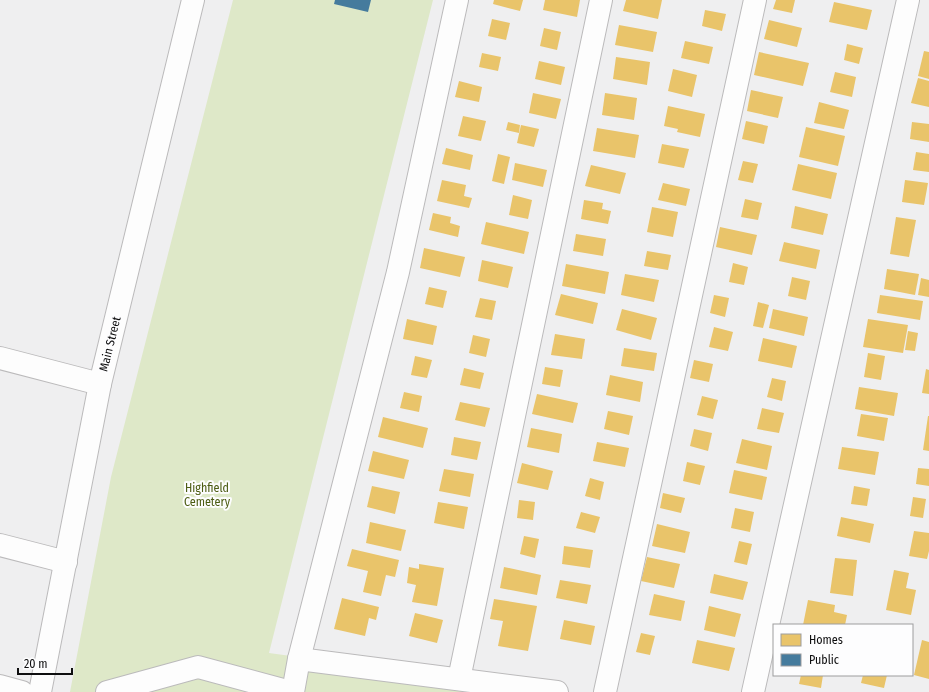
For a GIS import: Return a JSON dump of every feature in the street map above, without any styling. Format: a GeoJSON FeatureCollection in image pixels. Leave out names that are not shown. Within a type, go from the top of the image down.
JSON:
{"type":"FeatureCollection","features":[{"type":"Feature","properties":{"kind":"street","name":"Main Street"},"geometry":{"type":"LineString","coordinates":[[40,692],[100,384],[193,0]]}},
{"type":"Feature","properties":{"kind":"street"},"geometry":{"type":"LineString","coordinates":[[107,692],[198,667],[292,692],[299,659],[398,272],[457,0]]}},
{"type":"Feature","properties":{"kind":"street"},"geometry":{"type":"LineString","coordinates":[[459,679],[601,0]]}},
{"type":"Feature","properties":{"kind":"street"},"geometry":{"type":"LineString","coordinates":[[605,692],[756,0]]}},
{"type":"Feature","properties":{"kind":"street"},"geometry":{"type":"LineString","coordinates":[[753,692],[908,0]]}},
{"type":"Feature","properties":{"kind":"street"},"geometry":{"type":"LineString","coordinates":[[0,358],[100,384]]}},
{"type":"Feature","properties":{"kind":"street"},"geometry":{"type":"LineString","coordinates":[[0,545],[66,562]]}},
{"type":"Feature","properties":{"kind":"street"},"geometry":{"type":"LineString","coordinates":[[299,659],[557,692]]}},
{"type":"Feature","properties":{"kind":"street"},"geometry":{"type":"LineString","coordinates":[[0,686],[22,692]]}},
{"type":"Feature","properties":{"kind":"green space","name":"Highfield Cemetery"},"geometry":{"type":"Polygon","coordinates":[[[233,0],[433,0],[269,653],[554,692],[70,692],[111,477],[233,0]]]}},
{"type":"Feature","properties":{"kind":"building: Homes"},"geometry":{"type":"Polygon","coordinates":[[[494,0],[523,0],[520,11],[493,4],[494,0]]]}},
{"type":"Feature","properties":{"kind":"building: Homes"},"geometry":{"type":"Polygon","coordinates":[[[545,0],[580,0],[577,17],[543,10],[545,0]]]}},
{"type":"Feature","properties":{"kind":"building: Homes"},"geometry":{"type":"Polygon","coordinates":[[[626,0],[662,0],[658,19],[623,11],[626,0]]]}},
{"type":"Feature","properties":{"kind":"building: Homes"},"geometry":{"type":"Polygon","coordinates":[[[776,0],[795,0],[792,13],[773,9],[776,0]]]}},
{"type":"Feature","properties":{"kind":"building: Homes"},"geometry":{"type":"Polygon","coordinates":[[[834,2],[872,10],[867,30],[829,22],[834,2]]]}},
{"type":"Feature","properties":{"kind":"building: Homes"},"geometry":{"type":"Polygon","coordinates":[[[705,10],[726,14],[722,31],[702,26],[705,10]]]}},
{"type":"Feature","properties":{"kind":"building: Homes"},"geometry":{"type":"Polygon","coordinates":[[[492,19],[510,23],[506,40],[488,36],[492,19]]]}},
{"type":"Feature","properties":{"kind":"building: Homes"},"geometry":{"type":"Polygon","coordinates":[[[769,20],[802,28],[797,47],[764,39],[769,20]]]}},
{"type":"Feature","properties":{"kind":"building: Homes"},"geometry":{"type":"Polygon","coordinates":[[[619,25],[657,32],[653,52],[615,45],[619,25]]]}},
{"type":"Feature","properties":{"kind":"building: Homes"},"geometry":{"type":"Polygon","coordinates":[[[544,28],[561,32],[557,50],[540,46],[544,28]]]}},
{"type":"Feature","properties":{"kind":"building: Homes"},"geometry":{"type":"Polygon","coordinates":[[[685,41],[713,47],[709,64],[681,58],[685,41]]]}},
{"type":"Feature","properties":{"kind":"building: Homes"},"geometry":{"type":"Polygon","coordinates":[[[847,44],[863,48],[859,64],[844,60],[847,44]]]}},
{"type":"Feature","properties":{"kind":"building: Homes"},"geometry":{"type":"Polygon","coordinates":[[[924,51],[929,52],[929,79],[918,76],[924,51]]]}},
{"type":"Feature","properties":{"kind":"building: Homes"},"geometry":{"type":"Polygon","coordinates":[[[759,52],[809,63],[803,86],[754,75],[759,52]]]}},
{"type":"Feature","properties":{"kind":"building: Homes"},"geometry":{"type":"Polygon","coordinates":[[[482,53],[501,57],[498,71],[479,67],[482,53]]]}},
{"type":"Feature","properties":{"kind":"building: Homes"},"geometry":{"type":"Polygon","coordinates":[[[616,57],[650,62],[647,85],[613,79],[616,57]]]}},
{"type":"Feature","properties":{"kind":"building: Homes"},"geometry":{"type":"Polygon","coordinates":[[[539,61],[565,67],[561,85],[535,79],[539,61]]]}},
{"type":"Feature","properties":{"kind":"building: Homes"},"geometry":{"type":"Polygon","coordinates":[[[673,69],[697,75],[692,97],[668,91],[673,69]]]}},
{"type":"Feature","properties":{"kind":"building: Homes"},"geometry":{"type":"Polygon","coordinates":[[[835,72],[856,77],[852,97],[830,92],[835,72]]]}},
{"type":"Feature","properties":{"kind":"building: Homes"},"geometry":{"type":"Polygon","coordinates":[[[918,78],[929,81],[929,107],[911,103],[918,78]]]}},
{"type":"Feature","properties":{"kind":"building: Homes"},"geometry":{"type":"Polygon","coordinates":[[[459,81],[482,87],[479,102],[455,97],[459,81]]]}},
{"type":"Feature","properties":{"kind":"building: Homes"},"geometry":{"type":"Polygon","coordinates":[[[751,90],[783,97],[778,118],[747,111],[751,90]]]}},
{"type":"Feature","properties":{"kind":"building: Homes"},"geometry":{"type":"Polygon","coordinates":[[[533,93],[561,99],[556,119],[529,113],[533,93]]]}},
{"type":"Feature","properties":{"kind":"building: Homes"},"geometry":{"type":"Polygon","coordinates":[[[605,93],[637,98],[634,120],[602,115],[605,93]]]}},
{"type":"Feature","properties":{"kind":"building: Homes"},"geometry":{"type":"Polygon","coordinates":[[[819,102],[849,110],[844,129],[814,123],[819,102]]]}},
{"type":"Feature","properties":{"kind":"building: Homes"},"geometry":{"type":"Polygon","coordinates":[[[668,106],[705,114],[700,137],[677,132],[678,129],[664,126],[668,106]]]}},
{"type":"Feature","properties":{"kind":"building: Homes"},"geometry":{"type":"Polygon","coordinates":[[[463,116],[486,121],[481,141],[458,136],[463,116]]]}},
{"type":"Feature","properties":{"kind":"building: Homes"},"geometry":{"type":"Polygon","coordinates":[[[746,121],[768,126],[764,144],[742,139],[746,121]]]}},
{"type":"Feature","properties":{"kind":"building: Homes"},"geometry":{"type":"Polygon","coordinates":[[[508,122],[520,125],[519,133],[506,130],[508,122]]]}},
{"type":"Feature","properties":{"kind":"building: Homes"},"geometry":{"type":"Polygon","coordinates":[[[912,122],[929,124],[929,142],[910,139],[912,122]]]}},
{"type":"Feature","properties":{"kind":"building: Homes"},"geometry":{"type":"Polygon","coordinates":[[[521,125],[539,129],[534,147],[517,143],[521,125]]]}},
{"type":"Feature","properties":{"kind":"building: Homes"},"geometry":{"type":"Polygon","coordinates":[[[806,127],[845,136],[838,166],[799,157],[806,127]]]}},
{"type":"Feature","properties":{"kind":"building: Homes"},"geometry":{"type":"Polygon","coordinates":[[[597,128],[639,135],[635,158],[593,151],[597,128]]]}},
{"type":"Feature","properties":{"kind":"building: Homes"},"geometry":{"type":"Polygon","coordinates":[[[662,144],[689,149],[684,168],[658,163],[662,144]]]}},
{"type":"Feature","properties":{"kind":"building: Homes"},"geometry":{"type":"Polygon","coordinates":[[[446,148],[473,155],[470,170],[442,164],[446,148]]]}},
{"type":"Feature","properties":{"kind":"building: Homes"},"geometry":{"type":"Polygon","coordinates":[[[916,152],[929,154],[929,172],[913,170],[916,152]]]}},
{"type":"Feature","properties":{"kind":"building: Homes"},"geometry":{"type":"Polygon","coordinates":[[[498,154],[510,157],[504,184],[492,181],[498,154]]]}},
{"type":"Feature","properties":{"kind":"building: Homes"},"geometry":{"type":"Polygon","coordinates":[[[743,161],[758,164],[753,183],[738,180],[743,161]]]}},
{"type":"Feature","properties":{"kind":"building: Homes"},"geometry":{"type":"Polygon","coordinates":[[[515,163],[547,170],[543,187],[512,180],[515,163]]]}},
{"type":"Feature","properties":{"kind":"building: Homes"},"geometry":{"type":"Polygon","coordinates":[[[798,164],[837,173],[831,199],[792,190],[798,164]]]}},
{"type":"Feature","properties":{"kind":"building: Homes"},"geometry":{"type":"Polygon","coordinates":[[[591,165],[626,173],[620,194],[585,186],[591,165]]]}},
{"type":"Feature","properties":{"kind":"building: Homes"},"geometry":{"type":"Polygon","coordinates":[[[442,180],[466,185],[464,196],[472,198],[469,208],[437,201],[442,180]]]}},
{"type":"Feature","properties":{"kind":"building: Homes"},"geometry":{"type":"Polygon","coordinates":[[[905,180],[928,183],[924,205],[902,202],[905,180]]]}},
{"type":"Feature","properties":{"kind":"building: Homes"},"geometry":{"type":"Polygon","coordinates":[[[663,183],[690,189],[686,206],[658,200],[663,183]]]}},
{"type":"Feature","properties":{"kind":"building: Homes"},"geometry":{"type":"Polygon","coordinates":[[[513,195],[532,200],[528,219],[509,215],[513,195]]]}},
{"type":"Feature","properties":{"kind":"building: Homes"},"geometry":{"type":"Polygon","coordinates":[[[745,199],[762,203],[758,220],[741,217],[745,199]]]}},
{"type":"Feature","properties":{"kind":"building: Homes"},"geometry":{"type":"Polygon","coordinates":[[[584,200],[603,203],[602,209],[611,211],[608,224],[581,219],[584,200]]]}},
{"type":"Feature","properties":{"kind":"building: Homes"},"geometry":{"type":"Polygon","coordinates":[[[795,206],[828,214],[823,235],[791,228],[795,206]]]}},
{"type":"Feature","properties":{"kind":"building: Homes"},"geometry":{"type":"Polygon","coordinates":[[[652,207],[678,212],[673,237],[647,232],[652,207]]]}},
{"type":"Feature","properties":{"kind":"building: Homes"},"geometry":{"type":"Polygon","coordinates":[[[433,213],[451,217],[450,223],[460,226],[458,237],[429,230],[433,213]]]}},
{"type":"Feature","properties":{"kind":"building: Homes"},"geometry":{"type":"Polygon","coordinates":[[[896,217],[916,220],[909,257],[890,254],[896,217]]]}},
{"type":"Feature","properties":{"kind":"building: Homes"},"geometry":{"type":"Polygon","coordinates":[[[486,222],[529,232],[524,254],[481,244],[486,222]]]}},
{"type":"Feature","properties":{"kind":"building: Homes"},"geometry":{"type":"Polygon","coordinates":[[[720,227],[757,235],[752,255],[716,247],[720,227]]]}},
{"type":"Feature","properties":{"kind":"building: Homes"},"geometry":{"type":"Polygon","coordinates":[[[576,234],[606,239],[603,256],[573,251],[576,234]]]}},
{"type":"Feature","properties":{"kind":"building: Homes"},"geometry":{"type":"Polygon","coordinates":[[[784,242],[820,250],[816,269],[779,261],[784,242]]]}},
{"type":"Feature","properties":{"kind":"building: Homes"},"geometry":{"type":"Polygon","coordinates":[[[424,248],[465,257],[460,277],[420,268],[424,248]]]}},
{"type":"Feature","properties":{"kind":"building: Homes"},"geometry":{"type":"Polygon","coordinates":[[[647,251],[671,255],[668,270],[644,266],[647,251]]]}},
{"type":"Feature","properties":{"kind":"building: Homes"},"geometry":{"type":"Polygon","coordinates":[[[482,260],[513,267],[508,288],[478,281],[482,260]]]}},
{"type":"Feature","properties":{"kind":"building: Homes"},"geometry":{"type":"Polygon","coordinates":[[[733,263],[748,267],[744,285],[729,282],[733,263]]]}},
{"type":"Feature","properties":{"kind":"building: Homes"},"geometry":{"type":"Polygon","coordinates":[[[566,264],[609,272],[605,294],[562,286],[566,264]]]}},
{"type":"Feature","properties":{"kind":"building: Homes"},"geometry":{"type":"Polygon","coordinates":[[[887,269],[919,274],[915,295],[884,289],[887,269]]]}},
{"type":"Feature","properties":{"kind":"building: Homes"},"geometry":{"type":"Polygon","coordinates":[[[625,274],[659,280],[654,302],[621,295],[625,274]]]}},
{"type":"Feature","properties":{"kind":"building: Homes"},"geometry":{"type":"Polygon","coordinates":[[[792,277],[810,281],[806,300],[788,296],[792,277]]]}},
{"type":"Feature","properties":{"kind":"building: Homes"},"geometry":{"type":"Polygon","coordinates":[[[921,278],[929,280],[929,297],[918,295],[921,278]]]}},
{"type":"Feature","properties":{"kind":"building: Homes"},"geometry":{"type":"Polygon","coordinates":[[[429,287],[447,291],[443,308],[425,304],[429,287]]]}},
{"type":"Feature","properties":{"kind":"building: Homes"},"geometry":{"type":"Polygon","coordinates":[[[561,294],[598,303],[593,324],[555,315],[561,294]]]}},
{"type":"Feature","properties":{"kind":"building: Homes"},"geometry":{"type":"Polygon","coordinates":[[[714,295],[729,298],[725,317],[710,313],[714,295]]]}},
{"type":"Feature","properties":{"kind":"building: Homes"},"geometry":{"type":"Polygon","coordinates":[[[880,295],[923,301],[920,320],[877,313],[880,295]]]}},
{"type":"Feature","properties":{"kind":"building: Homes"},"geometry":{"type":"Polygon","coordinates":[[[480,298],[496,301],[492,320],[475,317],[480,298]]]}},
{"type":"Feature","properties":{"kind":"building: Homes"},"geometry":{"type":"Polygon","coordinates":[[[758,302],[769,305],[763,328],[753,326],[758,302]]]}},
{"type":"Feature","properties":{"kind":"building: Homes"},"geometry":{"type":"Polygon","coordinates":[[[622,309],[657,318],[651,340],[616,330],[622,309]]]}},
{"type":"Feature","properties":{"kind":"building: Homes"},"geometry":{"type":"Polygon","coordinates":[[[773,309],[808,317],[804,336],[769,328],[773,309]]]}},
{"type":"Feature","properties":{"kind":"building: Homes"},"geometry":{"type":"Polygon","coordinates":[[[407,319],[437,326],[433,345],[403,339],[407,319]]]}},
{"type":"Feature","properties":{"kind":"building: Homes"},"geometry":{"type":"Polygon","coordinates":[[[868,319],[908,325],[903,353],[863,347],[868,319]]]}},
{"type":"Feature","properties":{"kind":"building: Homes"},"geometry":{"type":"Polygon","coordinates":[[[714,327],[733,332],[728,351],[709,347],[714,327]]]}},
{"type":"Feature","properties":{"kind":"building: Homes"},"geometry":{"type":"Polygon","coordinates":[[[908,331],[918,333],[915,351],[905,350],[908,331]]]}},
{"type":"Feature","properties":{"kind":"building: Homes"},"geometry":{"type":"Polygon","coordinates":[[[555,334],[585,339],[582,359],[551,355],[555,334]]]}},
{"type":"Feature","properties":{"kind":"building: Homes"},"geometry":{"type":"Polygon","coordinates":[[[473,335],[490,339],[486,357],[469,353],[473,335]]]}},
{"type":"Feature","properties":{"kind":"building: Homes"},"geometry":{"type":"Polygon","coordinates":[[[763,338],[797,346],[792,368],[758,361],[763,338]]]}},
{"type":"Feature","properties":{"kind":"building: Homes"},"geometry":{"type":"Polygon","coordinates":[[[624,348],[657,353],[654,371],[621,366],[624,348]]]}},
{"type":"Feature","properties":{"kind":"building: Homes"},"geometry":{"type":"Polygon","coordinates":[[[868,353],[885,356],[881,380],[864,377],[868,353]]]}},
{"type":"Feature","properties":{"kind":"building: Homes"},"geometry":{"type":"Polygon","coordinates":[[[415,356],[432,360],[427,378],[411,375],[415,356]]]}},
{"type":"Feature","properties":{"kind":"building: Homes"},"geometry":{"type":"Polygon","coordinates":[[[694,360],[713,364],[709,382],[690,378],[694,360]]]}},
{"type":"Feature","properties":{"kind":"building: Homes"},"geometry":{"type":"Polygon","coordinates":[[[545,367],[563,370],[560,387],[542,384],[545,367]]]}},
{"type":"Feature","properties":{"kind":"building: Homes"},"geometry":{"type":"Polygon","coordinates":[[[464,368],[484,373],[480,389],[460,385],[464,368]]]}},
{"type":"Feature","properties":{"kind":"building: Homes"},"geometry":{"type":"Polygon","coordinates":[[[926,369],[929,370],[929,394],[922,393],[926,369]]]}},
{"type":"Feature","properties":{"kind":"building: Homes"},"geometry":{"type":"Polygon","coordinates":[[[610,375],[643,382],[640,402],[606,395],[610,375]]]}},
{"type":"Feature","properties":{"kind":"building: Homes"},"geometry":{"type":"Polygon","coordinates":[[[772,378],[786,381],[782,401],[767,397],[772,378]]]}},
{"type":"Feature","properties":{"kind":"building: Homes"},"geometry":{"type":"Polygon","coordinates":[[[859,387],[898,393],[894,416],[855,409],[859,387]]]}},
{"type":"Feature","properties":{"kind":"building: Homes"},"geometry":{"type":"Polygon","coordinates":[[[404,392],[422,396],[419,412],[400,408],[404,392]]]}},
{"type":"Feature","properties":{"kind":"building: Homes"},"geometry":{"type":"Polygon","coordinates":[[[537,394],[578,403],[573,423],[532,414],[537,394]]]}},
{"type":"Feature","properties":{"kind":"building: Homes"},"geometry":{"type":"Polygon","coordinates":[[[702,396],[718,400],[713,419],[697,415],[702,396]]]}},
{"type":"Feature","properties":{"kind":"building: Homes"},"geometry":{"type":"Polygon","coordinates":[[[460,402],[490,408],[485,427],[455,420],[460,402]]]}},
{"type":"Feature","properties":{"kind":"building: Homes"},"geometry":{"type":"Polygon","coordinates":[[[762,408],[784,413],[779,433],[757,429],[762,408]]]}},
{"type":"Feature","properties":{"kind":"building: Homes"},"geometry":{"type":"Polygon","coordinates":[[[608,411],[633,416],[629,435],[604,429],[608,411]]]}},
{"type":"Feature","properties":{"kind":"building: Homes"},"geometry":{"type":"Polygon","coordinates":[[[861,414],[888,418],[884,441],[857,436],[861,414]]]}},
{"type":"Feature","properties":{"kind":"building: Homes"},"geometry":{"type":"Polygon","coordinates":[[[929,416],[929,451],[923,450],[929,416]]]}},
{"type":"Feature","properties":{"kind":"building: Homes"},"geometry":{"type":"Polygon","coordinates":[[[383,417],[428,428],[423,448],[378,437],[383,417]]]}},
{"type":"Feature","properties":{"kind":"building: Homes"},"geometry":{"type":"Polygon","coordinates":[[[531,428],[562,434],[559,453],[527,447],[531,428]]]}},
{"type":"Feature","properties":{"kind":"building: Homes"},"geometry":{"type":"Polygon","coordinates":[[[694,429],[712,433],[708,451],[690,446],[694,429]]]}},
{"type":"Feature","properties":{"kind":"building: Homes"},"geometry":{"type":"Polygon","coordinates":[[[454,437],[481,442],[477,460],[451,455],[454,437]]]}},
{"type":"Feature","properties":{"kind":"building: Homes"},"geometry":{"type":"Polygon","coordinates":[[[742,439],[772,446],[767,470],[736,463],[742,439]]]}},
{"type":"Feature","properties":{"kind":"building: Homes"},"geometry":{"type":"Polygon","coordinates":[[[597,442],[629,448],[625,467],[593,461],[597,442]]]}},
{"type":"Feature","properties":{"kind":"building: Homes"},"geometry":{"type":"Polygon","coordinates":[[[842,447],[879,452],[875,475],[838,469],[842,447]]]}},
{"type":"Feature","properties":{"kind":"building: Homes"},"geometry":{"type":"Polygon","coordinates":[[[373,451],[409,460],[404,479],[368,471],[373,451]]]}},
{"type":"Feature","properties":{"kind":"building: Homes"},"geometry":{"type":"Polygon","coordinates":[[[687,462],[705,466],[700,485],[683,481],[687,462]]]}},
{"type":"Feature","properties":{"kind":"building: Homes"},"geometry":{"type":"Polygon","coordinates":[[[522,463],[553,471],[548,490],[517,483],[522,463]]]}},
{"type":"Feature","properties":{"kind":"building: Homes"},"geometry":{"type":"Polygon","coordinates":[[[918,468],[929,469],[929,486],[916,484],[918,468]]]}},
{"type":"Feature","properties":{"kind":"building: Homes"},"geometry":{"type":"Polygon","coordinates":[[[444,469],[474,474],[470,497],[439,491],[444,469]]]}},
{"type":"Feature","properties":{"kind":"building: Homes"},"geometry":{"type":"Polygon","coordinates":[[[734,470],[767,477],[762,500],[729,493],[734,470]]]}},
{"type":"Feature","properties":{"kind":"building: Homes"},"geometry":{"type":"Polygon","coordinates":[[[590,478],[604,482],[600,500],[585,496],[590,478]]]}},
{"type":"Feature","properties":{"kind":"building: Homes"},"geometry":{"type":"Polygon","coordinates":[[[372,486],[400,492],[395,514],[367,507],[372,486]]]}},
{"type":"Feature","properties":{"kind":"building: Homes"},"geometry":{"type":"Polygon","coordinates":[[[854,486],[870,489],[867,506],[851,504],[854,486]]]}},
{"type":"Feature","properties":{"kind":"building: Homes"},"geometry":{"type":"Polygon","coordinates":[[[663,493],[685,498],[681,513],[660,508],[663,493]]]}},
{"type":"Feature","properties":{"kind":"building: Homes"},"geometry":{"type":"Polygon","coordinates":[[[913,497],[926,499],[923,518],[910,516],[913,497]]]}},
{"type":"Feature","properties":{"kind":"building: Homes"},"geometry":{"type":"Polygon","coordinates":[[[519,500],[535,502],[533,520],[517,518],[519,500]]]}},
{"type":"Feature","properties":{"kind":"building: Homes"},"geometry":{"type":"Polygon","coordinates":[[[438,502],[468,507],[464,529],[434,523],[438,502]]]}},
{"type":"Feature","properties":{"kind":"building: Homes"},"geometry":{"type":"Polygon","coordinates":[[[735,508],[754,512],[750,532],[731,528],[735,508]]]}},
{"type":"Feature","properties":{"kind":"building: Homes"},"geometry":{"type":"Polygon","coordinates":[[[581,512],[600,517],[595,533],[576,528],[581,512]]]}},
{"type":"Feature","properties":{"kind":"building: Homes"},"geometry":{"type":"Polygon","coordinates":[[[841,517],[874,524],[870,543],[837,536],[841,517]]]}},
{"type":"Feature","properties":{"kind":"building: Homes"},"geometry":{"type":"Polygon","coordinates":[[[370,522],[406,530],[401,551],[366,543],[370,522]]]}},
{"type":"Feature","properties":{"kind":"building: Homes"},"geometry":{"type":"Polygon","coordinates":[[[657,524],[690,532],[685,553],[652,546],[657,524]]]}},
{"type":"Feature","properties":{"kind":"building: Homes"},"geometry":{"type":"Polygon","coordinates":[[[914,531],[929,533],[929,551],[927,559],[909,556],[914,531]]]}},
{"type":"Feature","properties":{"kind":"building: Homes"},"geometry":{"type":"Polygon","coordinates":[[[524,536],[539,539],[535,558],[520,554],[524,536]]]}},
{"type":"Feature","properties":{"kind":"building: Homes"},"geometry":{"type":"Polygon","coordinates":[[[739,541],[752,544],[747,565],[734,562],[739,541]]]}},
{"type":"Feature","properties":{"kind":"building: Homes"},"geometry":{"type":"Polygon","coordinates":[[[564,546],[593,550],[590,568],[562,564],[564,546]]]}},
{"type":"Feature","properties":{"kind":"building: Homes"},"geometry":{"type":"Polygon","coordinates":[[[352,549],[399,560],[395,577],[386,575],[381,596],[363,592],[368,571],[347,566],[352,549]]]}},
{"type":"Feature","properties":{"kind":"building: Homes"},"geometry":{"type":"Polygon","coordinates":[[[647,557],[680,564],[674,588],[641,581],[647,557]]]}},
{"type":"Feature","properties":{"kind":"building: Homes"},"geometry":{"type":"Polygon","coordinates":[[[835,558],[857,560],[853,596],[830,593],[835,558]]]}},
{"type":"Feature","properties":{"kind":"building: Homes"},"geometry":{"type":"Polygon","coordinates":[[[419,564],[444,568],[437,606],[412,602],[416,585],[407,583],[409,567],[419,569],[419,564]]]}},
{"type":"Feature","properties":{"kind":"building: Homes"},"geometry":{"type":"Polygon","coordinates":[[[504,567],[541,575],[537,595],[500,588],[504,567]]]}},
{"type":"Feature","properties":{"kind":"building: Homes"},"geometry":{"type":"Polygon","coordinates":[[[894,570],[909,573],[906,588],[916,590],[911,615],[886,610],[894,570]]]}},
{"type":"Feature","properties":{"kind":"building: Homes"},"geometry":{"type":"Polygon","coordinates":[[[714,574],[748,582],[743,600],[710,593],[714,574]]]}},
{"type":"Feature","properties":{"kind":"building: Homes"},"geometry":{"type":"Polygon","coordinates":[[[560,580],[591,585],[587,604],[556,598],[560,580]]]}},
{"type":"Feature","properties":{"kind":"building: Homes"},"geometry":{"type":"Polygon","coordinates":[[[654,594],[685,601],[681,621],[649,615],[654,594]]]}},
{"type":"Feature","properties":{"kind":"building: Homes"},"geometry":{"type":"Polygon","coordinates":[[[342,598],[379,607],[376,620],[369,618],[365,636],[334,629],[342,598]]]}},
{"type":"Feature","properties":{"kind":"building: Homes"},"geometry":{"type":"Polygon","coordinates":[[[494,599],[537,606],[528,651],[498,646],[503,621],[490,619],[494,599]]]}},
{"type":"Feature","properties":{"kind":"building: Homes"},"geometry":{"type":"Polygon","coordinates":[[[808,600],[835,605],[834,612],[847,615],[845,624],[803,624],[808,600]]]}},
{"type":"Feature","properties":{"kind":"building: Homes"},"geometry":{"type":"Polygon","coordinates":[[[709,606],[741,614],[735,637],[704,630],[709,606]]]}},
{"type":"Feature","properties":{"kind":"building: Homes"},"geometry":{"type":"Polygon","coordinates":[[[415,613],[443,620],[437,643],[409,636],[415,613]]]}},
{"type":"Feature","properties":{"kind":"building: Homes"},"geometry":{"type":"Polygon","coordinates":[[[564,620],[595,626],[591,645],[560,639],[564,620]]]}},
{"type":"Feature","properties":{"kind":"building: Homes"},"geometry":{"type":"Polygon","coordinates":[[[641,633],[655,636],[650,655],[636,652],[641,633]]]}},
{"type":"Feature","properties":{"kind":"building: Homes"},"geometry":{"type":"Polygon","coordinates":[[[697,640],[735,648],[729,671],[692,663],[697,640]]]}},
{"type":"Feature","properties":{"kind":"building: Homes"},"geometry":{"type":"Polygon","coordinates":[[[922,640],[929,642],[929,679],[914,675],[922,640]]]}},
{"type":"Feature","properties":{"kind":"building: Homes"},"geometry":{"type":"Polygon","coordinates":[[[801,676],[823,676],[821,688],[799,684],[801,676]]]}},
{"type":"Feature","properties":{"kind":"building: Homes"},"geometry":{"type":"Polygon","coordinates":[[[863,676],[887,676],[884,688],[861,683],[863,676]]]}},
{"type":"Feature","properties":{"kind":"building: Public"},"geometry":{"type":"Polygon","coordinates":[[[335,0],[371,0],[368,12],[334,4],[335,0]]]}}]}
